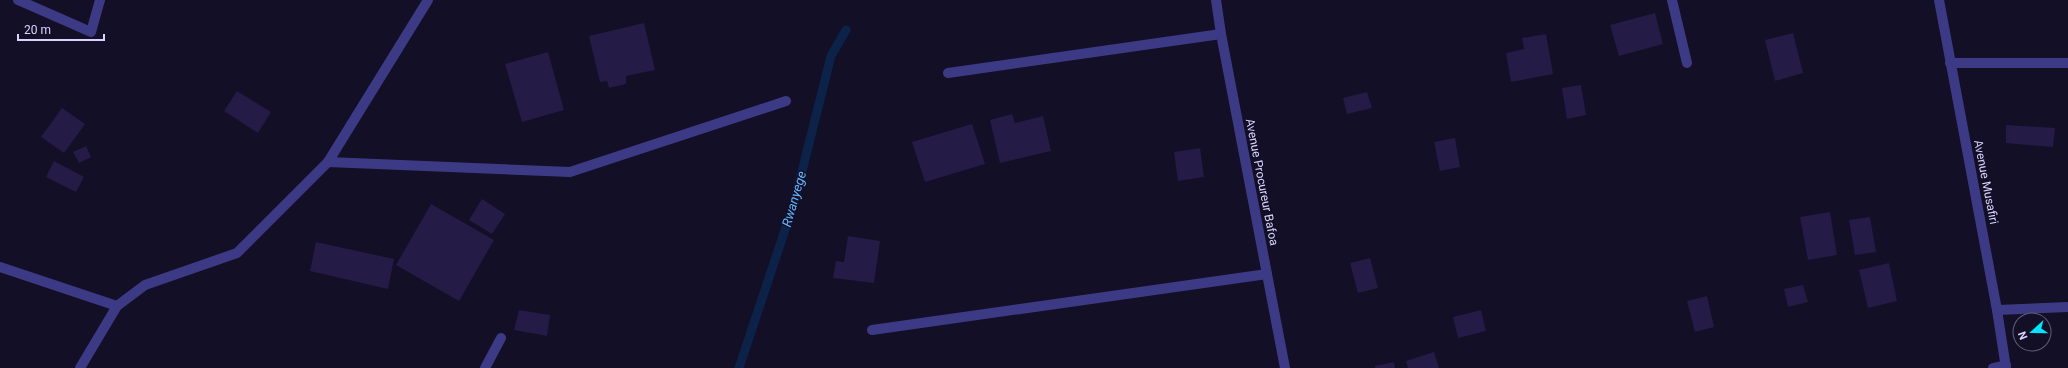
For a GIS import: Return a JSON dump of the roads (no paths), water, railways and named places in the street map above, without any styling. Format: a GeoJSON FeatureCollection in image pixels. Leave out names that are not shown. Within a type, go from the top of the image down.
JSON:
{"type":"FeatureCollection","features":[{"type":"Feature","properties":{"kind":"street"},"geometry":{"type":"LineString","coordinates":[[18,0],[91,32],[100,0]]}},
{"type":"Feature","properties":{"kind":"street"},"geometry":{"type":"LineString","coordinates":[[80,368],[117,306],[144,285],[237,253],[328,162],[428,0]]}},
{"type":"Feature","properties":{"kind":"street","name":"Avenue Procureur Bafoa"},"geometry":{"type":"LineString","coordinates":[[1216,0],[1221,34],[1285,368]]}},
{"type":"Feature","properties":{"kind":"street"},"geometry":{"type":"LineString","coordinates":[[1672,0],[1687,63]]}},
{"type":"Feature","properties":{"kind":"street","name":"Avenue Musafiri"},"geometry":{"type":"LineString","coordinates":[[1939,0],[1997,310],[2006,367]]}},
{"type":"Feature","properties":{"kind":"street"},"geometry":{"type":"LineString","coordinates":[[948,73],[1221,34]]}},
{"type":"Feature","properties":{"kind":"street"},"geometry":{"type":"LineString","coordinates":[[1950,63],[2068,63]]}},
{"type":"Feature","properties":{"kind":"street"},"geometry":{"type":"LineString","coordinates":[[328,162],[570,172],[786,101]]}},
{"type":"Feature","properties":{"kind":"street"},"geometry":{"type":"LineString","coordinates":[[0,267],[117,306]]}},
{"type":"Feature","properties":{"kind":"street"},"geometry":{"type":"LineString","coordinates":[[872,330],[1267,274]]}},
{"type":"Feature","properties":{"kind":"street"},"geometry":{"type":"LineString","coordinates":[[1997,310],[2068,308]]}},
{"type":"Feature","properties":{"kind":"street"},"geometry":{"type":"LineString","coordinates":[[485,368],[501,338]]}},
{"type":"Feature","properties":{"kind":"street"},"geometry":{"type":"LineString","coordinates":[[1992,368],[2006,367]]}},
{"type":"Feature","properties":{"kind":"waterway","name":"Rwanyege"},"geometry":{"type":"LineString","coordinates":[[739,368],[794,203],[831,56],[846,30]]}}]}
